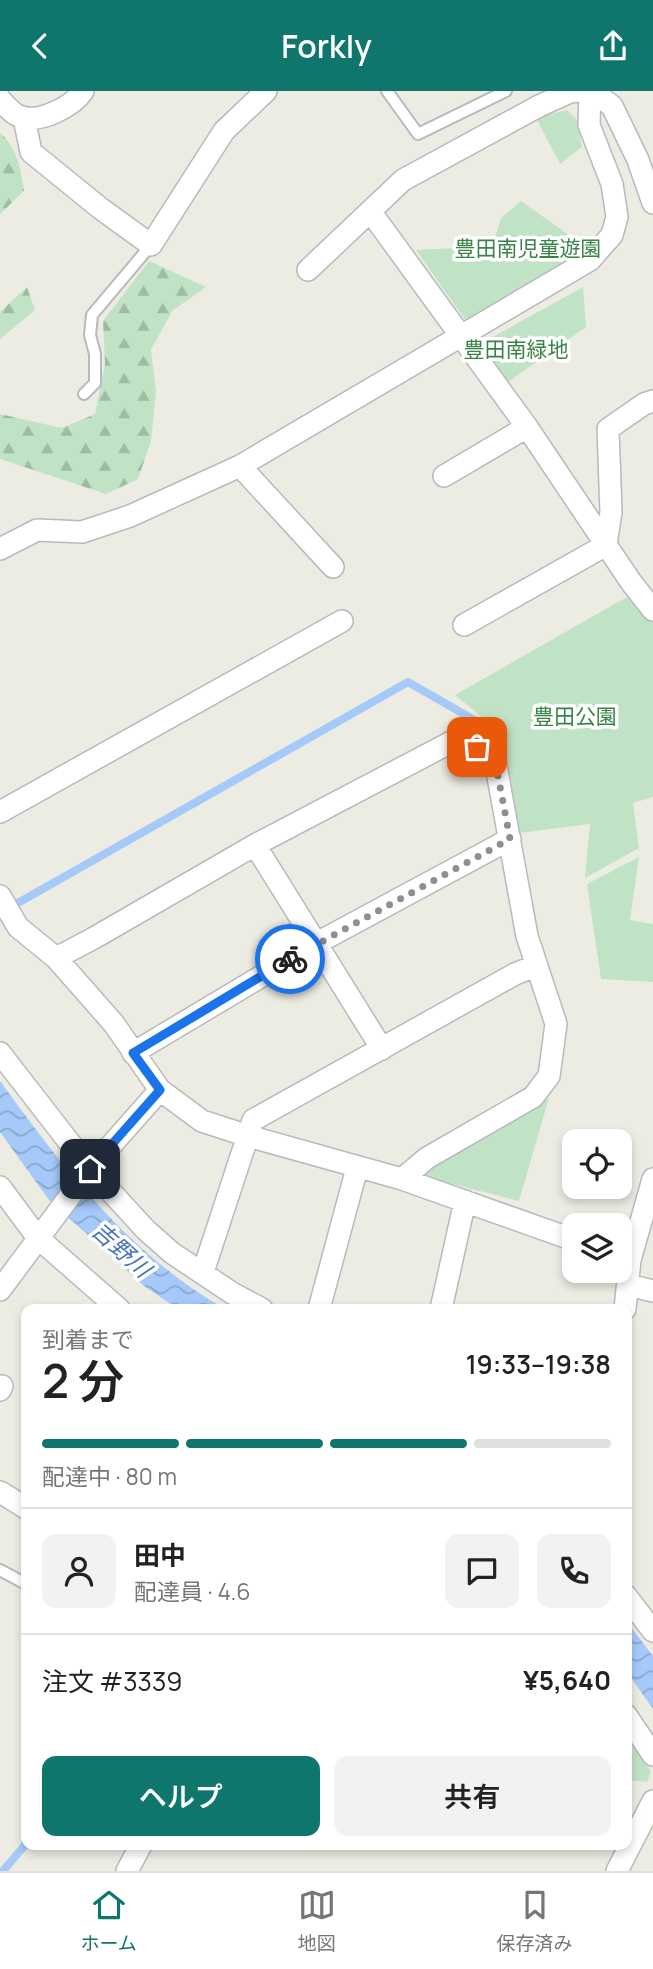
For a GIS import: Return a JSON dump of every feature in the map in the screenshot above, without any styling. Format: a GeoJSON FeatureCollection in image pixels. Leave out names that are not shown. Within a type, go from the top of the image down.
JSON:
{"type":"FeatureCollection","features":[{"type":"Feature","properties":{"kind":"street"},"geometry":{"type":"LineString","coordinates":[[0,99],[13,112],[24,118],[53,114],[79,98],[83,91]]}},
{"type":"Feature","properties":{"kind":"street"},"geometry":{"type":"LineString","coordinates":[[24,118],[31,152],[151,245],[224,131],[266,91]]}},
{"type":"Feature","properties":{"kind":"street"},"geometry":{"type":"LineString","coordinates":[[591,91],[612,106],[638,160],[653,204]]}},
{"type":"Feature","properties":{"kind":"street"},"geometry":{"type":"LineString","coordinates":[[0,549],[37,530],[82,532],[130,516],[240,466],[590,260],[612,235],[617,217],[612,184],[589,125],[591,91]]}},
{"type":"Feature","properties":{"kind":"street"},"geometry":{"type":"LineString","coordinates":[[308,269],[403,180],[568,93]]}},
{"type":"Feature","properties":{"kind":"street"},"geometry":{"type":"LineString","coordinates":[[370,211],[463,336],[653,610]]}},
{"type":"Feature","properties":{"kind":"street"},"geometry":{"type":"LineString","coordinates":[[606,545],[611,512],[608,429],[653,401]]}},
{"type":"Feature","properties":{"kind":"street"},"geometry":{"type":"LineString","coordinates":[[444,476],[527,427]]}},
{"type":"Feature","properties":{"kind":"street"},"geometry":{"type":"LineString","coordinates":[[240,466],[334,567]]}},
{"type":"Feature","properties":{"kind":"street"},"geometry":{"type":"LineString","coordinates":[[464,625],[606,545]]}},
{"type":"Feature","properties":{"kind":"street"},"geometry":{"type":"LineString","coordinates":[[0,812],[342,621]]}},
{"type":"Feature","properties":{"kind":"street"},"geometry":{"type":"LineString","coordinates":[[56,958],[255,845],[460,738],[494,755],[518,895],[535,966],[556,1024],[550,1076],[533,1097],[427,1158],[402,1179]]}},
{"type":"Feature","properties":{"kind":"street"},"geometry":{"type":"LineString","coordinates":[[133,1053],[317,943],[510,839]]}},
{"type":"Feature","properties":{"kind":"street"},"geometry":{"type":"LineString","coordinates":[[255,845],[382,1049]]}},
{"type":"Feature","properties":{"kind":"street"},"geometry":{"type":"LineString","coordinates":[[0,896],[18,927],[56,958],[114,1024],[160,1090],[202,1121],[356,1168],[402,1179],[562,1236]]}},
{"type":"Feature","properties":{"kind":"street"},"geometry":{"type":"LineString","coordinates":[[203,1272],[253,1120],[514,974],[535,966]]}},
{"type":"Feature","properties":{"kind":"street"},"geometry":{"type":"LineString","coordinates":[[0,1053],[86,1175],[173,1253],[253,1304]]}},
{"type":"Feature","properties":{"kind":"street"},"geometry":{"type":"LineString","coordinates":[[0,1290],[86,1175],[160,1090]]}},
{"type":"Feature","properties":{"kind":"street"},"geometry":{"type":"LineString","coordinates":[[320,1304],[356,1168]]}},
{"type":"Feature","properties":{"kind":"street"},"geometry":{"type":"LineString","coordinates":[[632,1238],[653,1179]]}},
{"type":"Feature","properties":{"kind":"street"},"geometry":{"type":"LineString","coordinates":[[0,1187],[45,1230],[114,1304]]}},
{"type":"Feature","properties":{"kind":"street"},"geometry":{"type":"LineString","coordinates":[[442,1304],[465,1201]]}},
{"type":"Feature","properties":{"kind":"street"},"geometry":{"type":"LineString","coordinates":[[626,1304],[629,1285],[653,1291]]}},
{"type":"Feature","properties":{"kind":"street"},"geometry":{"type":"LineString","coordinates":[[0,1492],[21,1505]]}},
{"type":"Feature","properties":{"kind":"street"},"geometry":{"type":"LineString","coordinates":[[632,1604],[653,1631]]}},
{"type":"Feature","properties":{"kind":"street"},"geometry":{"type":"LineString","coordinates":[[632,1724],[653,1755]]}},
{"type":"Feature","properties":{"kind":"street"},"geometry":{"type":"LineString","coordinates":[[632,1842],[653,1801]]}},
{"type":"Feature","properties":{"kind":"street"},"geometry":{"type":"LineString","coordinates":[[127,1871],[138,1850]]}},
{"type":"Feature","properties":{"kind":"street"},"geometry":{"type":"LineString","coordinates":[[617,1871],[628,1850]]}},
{"type":"Feature","properties":{"kind":"lane"},"geometry":{"type":"LineString","coordinates":[[387,91],[418,134],[506,91]]}},
{"type":"Feature","properties":{"kind":"lane"},"geometry":{"type":"LineString","coordinates":[[84,394],[95,383],[95,354],[90,335],[92,315],[151,245]]}},
{"type":"Feature","properties":{"kind":"lane"},"geometry":{"type":"LineString","coordinates":[[0,1570],[21,1581]]}},
{"type":"Feature","properties":{"kind":"green space"},"geometry":{"type":"Polygon","coordinates":[[[567,110],[577,120],[582,147],[560,164],[537,120],[567,110]]]}},
{"type":"Feature","properties":{"kind":"green space"},"geometry":{"type":"Polygon","coordinates":[[[0,133],[14,152],[24,191],[0,214],[0,133]]]}},
{"type":"Feature","properties":{"kind":"green space","name":"豊田南児童遊園"},"geometry":{"type":"Polygon","coordinates":[[[521,201],[573,238],[583,254],[469,325],[416,250],[478,247],[495,238],[501,218],[521,201]]]}},
{"type":"Feature","properties":{"kind":"green space"},"geometry":{"type":"Polygon","coordinates":[[[149,261],[206,287],[172,311],[151,350],[156,392],[151,441],[138,479],[106,494],[0,459],[0,414],[62,428],[95,414],[105,364],[103,321],[149,261]]]}},
{"type":"Feature","properties":{"kind":"green space"},"geometry":{"type":"Polygon","coordinates":[[[27,287],[35,310],[0,339],[0,312],[27,287]]]}},
{"type":"Feature","properties":{"kind":"green space","name":"豊田南緑地"},"geometry":{"type":"Polygon","coordinates":[[[583,287],[586,327],[508,382],[482,343],[583,287]]]}},
{"type":"Feature","properties":{"kind":"green space","name":"豊田公園"},"geometry":{"type":"Polygon","coordinates":[[[634,593],[653,620],[653,797],[633,803],[639,848],[585,878],[590,824],[519,833],[506,753],[493,726],[455,695],[634,593]]]}},
{"type":"Feature","properties":{"kind":"green space"},"geometry":{"type":"Polygon","coordinates":[[[639,857],[630,920],[653,924],[653,982],[601,979],[587,884],[639,857]]]}},
{"type":"Feature","properties":{"kind":"green space"},"geometry":{"type":"Polygon","coordinates":[[[549,1098],[519,1201],[422,1176],[435,1165],[549,1098]]]}},
{"type":"Feature","properties":{"kind":"green space"},"geometry":{"type":"Polygon","coordinates":[[[632,1746],[651,1771],[647,1782],[632,1780],[632,1746]]]}},
{"type":"Feature","properties":{"kind":"water","name":"吉野川"},"geometry":{"type":"Polygon","coordinates":[[[0,1081],[48,1146],[100,1207],[159,1263],[217,1304],[171,1304],[144,1286],[49,1200],[0,1132],[0,1081]]]}},
{"type":"Feature","properties":{"kind":"water"},"geometry":{"type":"Polygon","coordinates":[[[632,1629],[653,1656],[653,1709],[632,1679],[632,1629]]]}},
{"type":"Feature","properties":{"kind":"waterway"},"geometry":{"type":"LineString","coordinates":[[9,908],[408,682],[476,721]]}},
{"type":"Feature","properties":{"kind":"waterway"},"geometry":{"type":"LineString","coordinates":[[3,1871],[21,1850]]}},
{"type":"Feature","properties":{"kind":"way so far"},"geometry":{"type":"LineString","coordinates":[[290,959],[510,839],[494,755],[477,747]]}},
{"type":"Feature","properties":{"kind":"route"},"geometry":{"type":"LineString","coordinates":[[90,1169],[160,1090],[133,1053],[290,959]]}}]}
